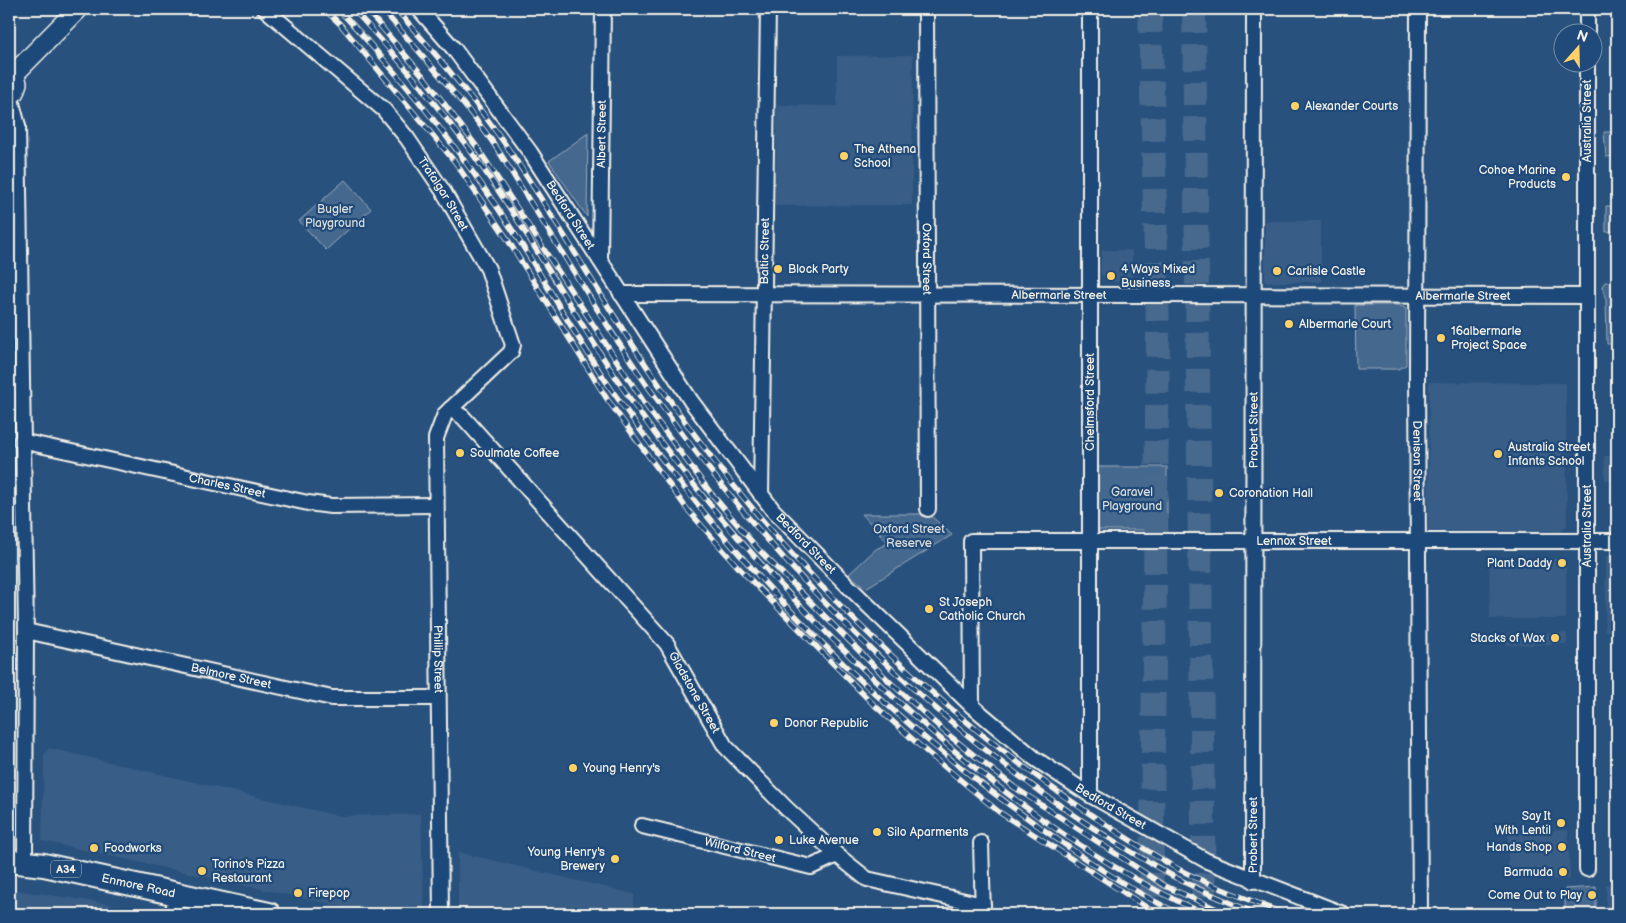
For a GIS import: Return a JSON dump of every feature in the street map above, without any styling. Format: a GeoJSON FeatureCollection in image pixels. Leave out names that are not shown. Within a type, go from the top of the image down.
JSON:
{"type":"FeatureCollection","features":[{"type":"Feature","properties":{"kind":"highway","name":"Enmore Road"},"geometry":{"type":"LineString","coordinates":[[17,862],[175,904],[268,914]]}},
{"type":"Feature","properties":{"kind":"main road"},"geometry":{"type":"LineString","coordinates":[[9,95],[14,92],[17,83],[11,72],[78,9]]}},
{"type":"Feature","properties":{"kind":"street","name":"Trafalgar Street"},"geometry":{"type":"LineString","coordinates":[[266,9],[384,110],[407,138],[443,191],[488,270],[513,345],[511,352],[450,408]]}},
{"type":"Feature","properties":{"kind":"street","name":"Bedford Street"},"geometry":{"type":"LineString","coordinates":[[419,9],[454,49],[524,144],[691,401],[761,495],[847,585],[972,706],[1034,758],[1090,795],[1207,861],[1253,881],[1343,914]]}},
{"type":"Feature","properties":{"kind":"street","name":"Albert Street"},"geometry":{"type":"LineString","coordinates":[[600,260],[604,9]]}},
{"type":"Feature","properties":{"kind":"street","name":"Baltic Street"},"geometry":{"type":"LineString","coordinates":[[761,495],[768,9]]}},
{"type":"Feature","properties":{"kind":"street","name":"Oxford Street"},"geometry":{"type":"LineString","coordinates":[[926,9],[928,509]]}},
{"type":"Feature","properties":{"kind":"street","name":"Chelmsford Street"},"geometry":{"type":"LineString","coordinates":[[1090,9],[1092,295],[1090,795]]}},
{"type":"Feature","properties":{"kind":"street","name":"Probert Street"},"geometry":{"type":"LineString","coordinates":[[1253,881],[1254,9]]}},
{"type":"Feature","properties":{"kind":"street","name":"Denison Street"},"geometry":{"type":"LineString","coordinates":[[1418,9],[1417,295],[1420,914]]}},
{"type":"Feature","properties":{"kind":"street"},"geometry":{"type":"LineString","coordinates":[[1587,9],[1587,22]]}},
{"type":"Feature","properties":{"kind":"street","name":"Australia Street"},"geometry":{"type":"LineString","coordinates":[[1587,72],[1585,296],[1587,376],[1587,869]]}},
{"type":"Feature","properties":{"kind":"street"},"geometry":{"type":"LineString","coordinates":[[9,95],[18,126],[21,441],[26,631],[17,862]]}},
{"type":"Feature","properties":{"kind":"street","name":"Albermarle Street"},"geometry":{"type":"LineString","coordinates":[[621,294],[1585,296]]}},
{"type":"Feature","properties":{"kind":"street","name":"Phillip Street"},"geometry":{"type":"LineString","coordinates":[[441,914],[435,505],[436,438],[441,420],[450,408]]}},
{"type":"Feature","properties":{"kind":"street","name":"Gladstone Street"},"geometry":{"type":"LineString","coordinates":[[450,408],[463,417],[666,644],[725,746],[741,765],[837,855],[867,879],[983,910]]}},
{"type":"Feature","properties":{"kind":"street","name":"Charles Street"},"geometry":{"type":"LineString","coordinates":[[21,441],[308,503],[331,506],[435,505]]}},
{"type":"Feature","properties":{"kind":"street","name":"Lennox Street"},"geometry":{"type":"LineString","coordinates":[[972,706],[971,540],[1617,541]]}},
{"type":"Feature","properties":{"kind":"street","name":"Belmore Street"},"geometry":{"type":"LineString","coordinates":[[26,631],[332,698],[438,698]]}},
{"type":"Feature","properties":{"kind":"street","name":"Wilford Street"},"geometry":{"type":"LineString","coordinates":[[642,826],[811,867],[837,855]]}},
{"type":"Feature","properties":{"kind":"street"},"geometry":{"type":"LineString","coordinates":[[981,843],[983,910]]}},
{"type":"Feature","properties":{"kind":"shaded area","name":"The Athena School"},"geometry":{"type":"Polygon","coordinates":[[[913,55],[912,205],[775,206],[777,105],[837,106],[837,56],[913,55]]]}},
{"type":"Feature","properties":{"kind":"shaded area"},"geometry":{"type":"Polygon","coordinates":[[[1265,221],[1321,221],[1321,282],[1265,282],[1265,221]]]}},
{"type":"Feature","properties":{"kind":"shaded area"},"geometry":{"type":"Polygon","coordinates":[[[1102,250],[1132,250],[1132,282],[1109,282],[1100,273],[1102,250]]]}},
{"type":"Feature","properties":{"kind":"shaded area","name":"Australia Street Infants School"},"geometry":{"type":"Polygon","coordinates":[[[1429,382],[1566,383],[1567,525],[1561,532],[1428,531],[1429,382]]]}},
{"type":"Feature","properties":{"kind":"shaded area"},"geometry":{"type":"Polygon","coordinates":[[[1604,456],[1617,456],[1617,481],[1605,480],[1604,456]]]}},
{"type":"Feature","properties":{"kind":"shaded area"},"geometry":{"type":"Polygon","coordinates":[[[1606,556],[1617,556],[1617,631],[1605,631],[1606,556]]]}},
{"type":"Feature","properties":{"kind":"shaded area"},"geometry":{"type":"Polygon","coordinates":[[[1489,559],[1566,559],[1566,619],[1490,619],[1489,559]]]}},
{"type":"Feature","properties":{"kind":"shaded area"},"geometry":{"type":"Polygon","coordinates":[[[1506,633],[1567,633],[1567,644],[1506,645],[1506,633]]]}},
{"type":"Feature","properties":{"kind":"shaded area"},"geometry":{"type":"Polygon","coordinates":[[[49,748],[339,816],[421,814],[424,914],[375,914],[42,841],[44,755],[49,748]]]}},
{"type":"Feature","properties":{"kind":"shaded area"},"geometry":{"type":"Polygon","coordinates":[[[1508,830],[1568,830],[1570,880],[1508,878],[1508,830]]]}},
{"type":"Feature","properties":{"kind":"shaded area"},"geometry":{"type":"Polygon","coordinates":[[[458,852],[634,894],[634,914],[458,914],[458,852]]]}},
{"type":"Feature","properties":{"kind":"shaded area"},"geometry":{"type":"Polygon","coordinates":[[[1606,884],[1617,885],[1617,914],[1606,914],[1606,884]]]}},
{"type":"Feature","properties":{"kind":"shaded area"},"geometry":{"type":"Polygon","coordinates":[[[9,889],[158,911],[158,914],[9,914],[9,889]]]}},
{"type":"Feature","properties":{"kind":"green space"},"geometry":{"type":"Polygon","coordinates":[[[1604,132],[1617,132],[1617,156],[1606,157],[1604,132]]]}},
{"type":"Feature","properties":{"kind":"green space"},"geometry":{"type":"Polygon","coordinates":[[[588,133],[587,217],[549,161],[588,133]]]}},
{"type":"Feature","properties":{"kind":"green space","name":"Bugler Playground"},"geometry":{"type":"Polygon","coordinates":[[[345,180],[371,209],[326,250],[299,221],[345,180]]]}},
{"type":"Feature","properties":{"kind":"green space"},"geometry":{"type":"Polygon","coordinates":[[[1606,206],[1617,206],[1617,231],[1606,232],[1606,206]]]}},
{"type":"Feature","properties":{"kind":"green space"},"geometry":{"type":"Polygon","coordinates":[[[1605,282],[1617,282],[1617,344],[1607,344],[1606,300],[1602,286],[1605,282]]]}},
{"type":"Feature","properties":{"kind":"green space"},"geometry":{"type":"Polygon","coordinates":[[[1355,305],[1399,305],[1406,309],[1406,365],[1398,369],[1356,369],[1355,305]]]}},
{"type":"Feature","properties":{"kind":"green space","name":"Garavel Playground"},"geometry":{"type":"Polygon","coordinates":[[[1098,467],[1167,467],[1167,530],[1098,530],[1098,467]]]}},
{"type":"Feature","properties":{"kind":"green space","name":"Oxford Street Reserve"},"geometry":{"type":"Polygon","coordinates":[[[862,514],[929,514],[952,535],[866,588],[849,574],[876,549],[888,543],[862,514]]]}},
{"type":"Feature","properties":{"kind":"green space"},"geometry":{"type":"Polygon","coordinates":[[[1596,887],[1596,914],[1565,914],[1565,889],[1596,887]]]}},
{"type":"Feature","properties":{"kind":"tunnel"},"geometry":{"type":"LineString","coordinates":[[1150,9],[1158,333],[1151,914]]}},
{"type":"Feature","properties":{"kind":"tunnel"},"geometry":{"type":"LineString","coordinates":[[1194,9],[1204,914]]}},
{"type":"Feature","properties":{"kind":"railway"},"geometry":{"type":"LineString","coordinates":[[324,9],[340,24],[455,162],[506,237],[607,399],[687,509],[738,567],[872,703],[999,812],[1157,914]]}},
{"type":"Feature","properties":{"kind":"railway"},"geometry":{"type":"LineString","coordinates":[[338,9],[401,80],[452,143],[513,231],[616,396],[709,519],[759,577],[812,633],[868,687],[925,738],[985,787],[1095,865],[1145,896],[1180,914]]}},
{"type":"Feature","properties":{"kind":"railway"},"geometry":{"type":"LineString","coordinates":[[353,9],[384,43],[470,150],[493,182],[598,350],[642,416],[716,512],[768,572],[853,659],[933,733],[1018,802],[1063,834],[1109,863],[1156,890],[1205,914]]}},
{"type":"Feature","properties":{"kind":"railway"},"geometry":{"type":"LineString","coordinates":[[366,9],[424,77],[477,147],[649,410],[710,492],[758,549],[890,682],[945,732],[1014,787],[1165,886],[1228,914]]}},
{"type":"Feature","properties":{"kind":"railway"},"geometry":{"type":"LineString","coordinates":[[382,9],[450,88],[494,144],[608,326],[659,402],[711,471],[767,539],[826,604],[888,666],[954,724],[1023,779],[1095,829],[1169,874],[1257,914]]}},
{"type":"Feature","properties":{"kind":"railway"},"geometry":{"type":"LineString","coordinates":[[396,9],[461,86],[498,134],[645,364],[718,465],[773,532],[831,596],[894,658],[959,715],[1027,769],[1098,819],[1184,872],[1284,914]]}},
{"type":"Feature","properties":{"kind":"place","name":"Alexander Courts"},"geometry":{"type":"Point","coordinates":[1295,106]}},
{"type":"Feature","properties":{"kind":"place","name":"The Athena School"},"geometry":{"type":"Point","coordinates":[844,156]}},
{"type":"Feature","properties":{"kind":"place","name":"Cohoe Marine Products"},"geometry":{"type":"Point","coordinates":[1566,177]}},
{"type":"Feature","properties":{"kind":"place","name":"Block Party"},"geometry":{"type":"Point","coordinates":[778,269]}},
{"type":"Feature","properties":{"kind":"place","name":"Carlisle Castle"},"geometry":{"type":"Point","coordinates":[1277,271]}},
{"type":"Feature","properties":{"kind":"place","name":"4 Ways Mixed Business"},"geometry":{"type":"Point","coordinates":[1111,276]}},
{"type":"Feature","properties":{"kind":"place","name":"Albermarle Court"},"geometry":{"type":"Point","coordinates":[1289,324]}},
{"type":"Feature","properties":{"kind":"place","name":"16albermarle Project Space"},"geometry":{"type":"Point","coordinates":[1441,338]}},
{"type":"Feature","properties":{"kind":"place","name":"Soulmate Coffee"},"geometry":{"type":"Point","coordinates":[460,453]}},
{"type":"Feature","properties":{"kind":"place","name":"Australia Street Infants School"},"geometry":{"type":"Point","coordinates":[1498,454]}},
{"type":"Feature","properties":{"kind":"place","name":"Coronation Hall"},"geometry":{"type":"Point","coordinates":[1219,493]}},
{"type":"Feature","properties":{"kind":"place","name":"Plant Daddy"},"geometry":{"type":"Point","coordinates":[1562,563]}},
{"type":"Feature","properties":{"kind":"place","name":"St Joseph Catholic Church"},"geometry":{"type":"Point","coordinates":[929,609]}},
{"type":"Feature","properties":{"kind":"place","name":"Stacks of Wax"},"geometry":{"type":"Point","coordinates":[1555,638]}},
{"type":"Feature","properties":{"kind":"place","name":"Donor Republic"},"geometry":{"type":"Point","coordinates":[774,723]}},
{"type":"Feature","properties":{"kind":"place","name":"Young Henry's"},"geometry":{"type":"Point","coordinates":[573,768]}},
{"type":"Feature","properties":{"kind":"place","name":"Say It With Lentil"},"geometry":{"type":"Point","coordinates":[1561,823]}},
{"type":"Feature","properties":{"kind":"place","name":"Silo Aparments"},"geometry":{"type":"Point","coordinates":[877,832]}},
{"type":"Feature","properties":{"kind":"place","name":"Luke Avenue"},"geometry":{"type":"Point","coordinates":[779,840]}},
{"type":"Feature","properties":{"kind":"place","name":"Hands Shop"},"geometry":{"type":"Point","coordinates":[1562,847]}},
{"type":"Feature","properties":{"kind":"place","name":"Foodworks"},"geometry":{"type":"Point","coordinates":[94,848]}},
{"type":"Feature","properties":{"kind":"place","name":"Young Henry's Brewery"},"geometry":{"type":"Point","coordinates":[615,859]}},
{"type":"Feature","properties":{"kind":"place","name":"Torino's Pizza Restaurant"},"geometry":{"type":"Point","coordinates":[202,871]}},
{"type":"Feature","properties":{"kind":"place","name":"Barmuda"},"geometry":{"type":"Point","coordinates":[1563,872]}},
{"type":"Feature","properties":{"kind":"place","name":"Firepop"},"geometry":{"type":"Point","coordinates":[298,893]}},
{"type":"Feature","properties":{"kind":"place","name":"Come Out to Play"},"geometry":{"type":"Point","coordinates":[1592,895]}}]}
